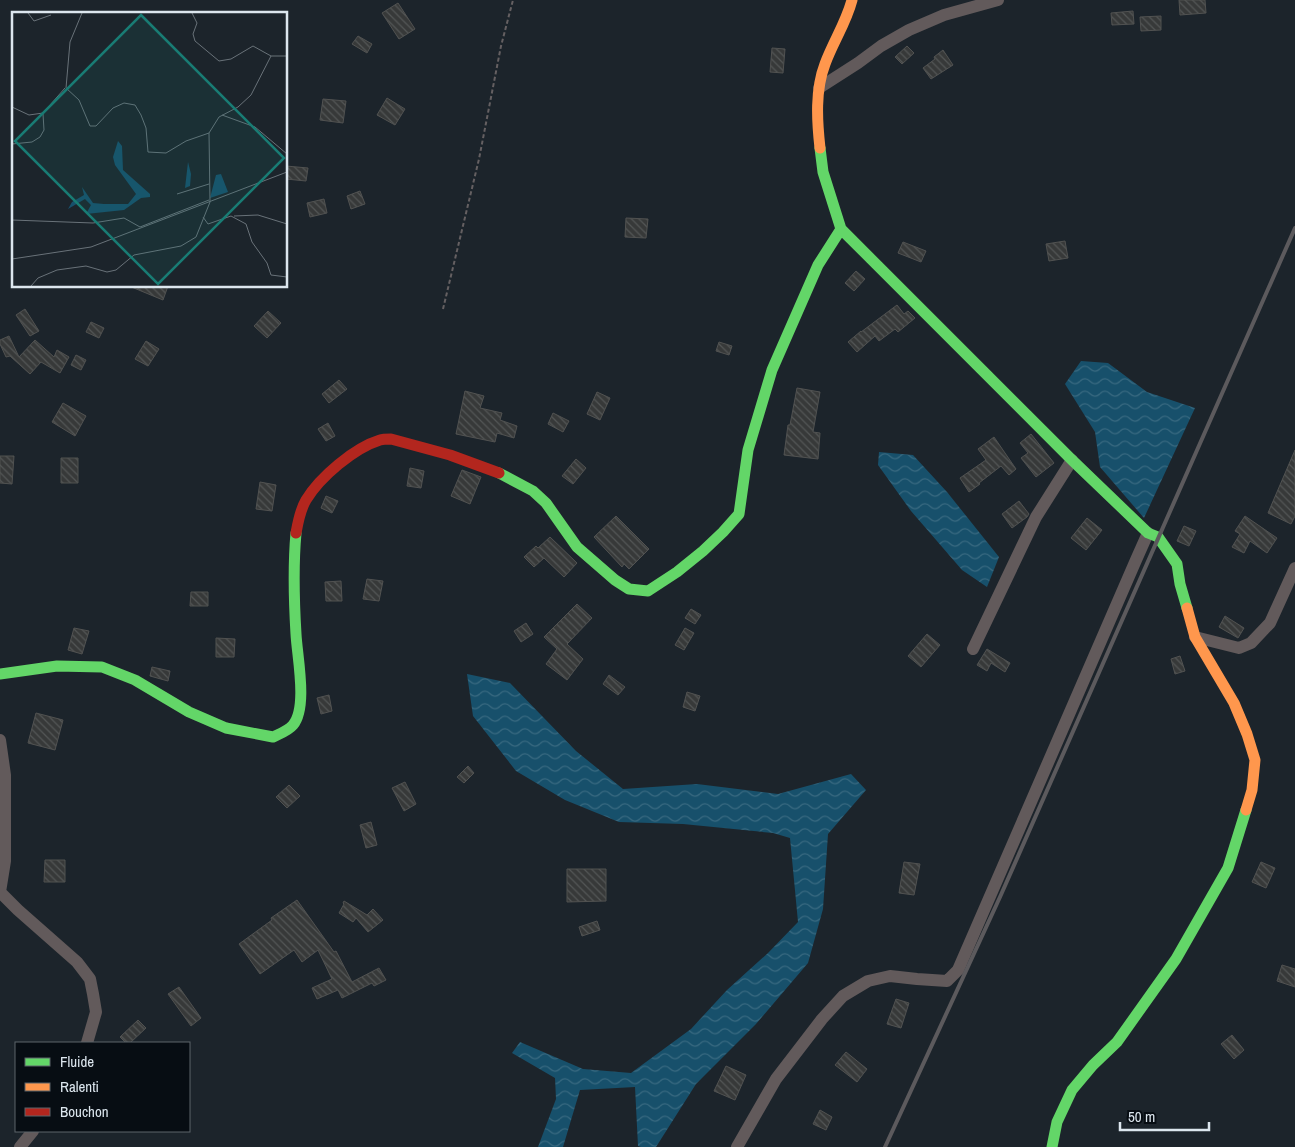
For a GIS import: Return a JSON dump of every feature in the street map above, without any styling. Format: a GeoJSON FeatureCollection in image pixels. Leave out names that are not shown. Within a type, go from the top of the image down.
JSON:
{"type":"FeatureCollection","features":[{"type":"Feature","properties":{"kind":"street"},"geometry":{"type":"LineString","coordinates":[[852,0],[848,14],[824,65],[819,88],[817,113],[823,172],[841,230],[1072,460],[1148,533],[1158,537],[1177,564],[1180,584],[1195,637],[1234,703],[1255,760],[1252,790],[1228,868],[1176,958],[1117,1042],[1093,1065],[1072,1090],[1057,1122],[1052,1147]]}},
{"type":"Feature","properties":{"kind":"street"},"geometry":{"type":"LineString","coordinates":[[819,88],[908,30],[944,15],[998,0]]}},
{"type":"Feature","properties":{"kind":"street"},"geometry":{"type":"LineString","coordinates":[[0,674],[57,666],[102,667],[135,680],[189,712],[226,728],[273,737],[283,732],[293,725],[299,711],[301,686],[296,635],[294,555],[298,519],[305,501],[320,481],[355,451],[382,439],[391,439],[450,455],[493,470],[534,491],[546,503],[576,547],[615,580],[629,589],[648,591],[677,572],[702,551],[738,514],[748,450],[772,370],[818,264],[841,230]]}},
{"type":"Feature","properties":{"kind":"street"},"geometry":{"type":"LineString","coordinates":[[973,649],[1036,517],[1072,460]]}},
{"type":"Feature","properties":{"kind":"street"},"geometry":{"type":"LineString","coordinates":[[737,1147],[776,1079],[822,1019],[843,996],[868,981],[890,976],[947,981],[958,970],[1148,533]]}},
{"type":"Feature","properties":{"kind":"street"},"geometry":{"type":"LineString","coordinates":[[1195,637],[1239,648],[1251,643],[1270,623],[1295,568]]}},
{"type":"Feature","properties":{"kind":"street"},"geometry":{"type":"LineString","coordinates":[[0,740],[5,775],[6,861],[0,892],[77,962],[90,979],[96,1012],[87,1042]]}},
{"type":"Feature","properties":{"kind":"street"},"geometry":{"type":"LineString","coordinates":[[20,1147],[32,1132]]}},
{"type":"Feature","properties":{"kind":"path"},"geometry":{"type":"LineString","coordinates":[[443,309],[480,159],[501,46],[513,0]]}},
{"type":"Feature","properties":{"kind":"water"},"geometry":{"type":"Polygon","coordinates":[[[1081,361],[1108,363],[1147,392],[1195,408],[1144,518],[1100,467],[1095,432],[1065,384],[1081,361]]]}},
{"type":"Feature","properties":{"kind":"water"},"geometry":{"type":"Polygon","coordinates":[[[879,452],[913,455],[947,492],[999,557],[987,587],[962,570],[911,511],[878,465],[879,452]]]}},
{"type":"Feature","properties":{"kind":"water"},"geometry":{"type":"Polygon","coordinates":[[[467,674],[510,683],[576,751],[623,789],[697,784],[778,794],[851,774],[866,790],[828,834],[823,909],[808,963],[756,1024],[696,1084],[656,1147],[638,1146],[635,1087],[580,1090],[563,1147],[538,1147],[556,1099],[555,1078],[512,1053],[520,1042],[583,1069],[631,1073],[691,1029],[727,990],[768,953],[798,922],[790,838],[773,833],[683,824],[619,822],[565,800],[516,771],[473,716],[467,674]]]}},
{"type":"Feature","properties":{"kind":"building"},"geometry":{"type":"Polygon","coordinates":[[[1179,0],[1205,0],[1206,13],[1180,15],[1179,0]]]}},
{"type":"Feature","properties":{"kind":"building"},"geometry":{"type":"Polygon","coordinates":[[[398,3],[415,29],[399,39],[382,13],[398,3]]]}},
{"type":"Feature","properties":{"kind":"building"},"geometry":{"type":"Polygon","coordinates":[[[1133,11],[1134,24],[1112,25],[1111,13],[1133,11]]]}},
{"type":"Feature","properties":{"kind":"building"},"geometry":{"type":"Polygon","coordinates":[[[1161,16],[1161,30],[1141,31],[1140,17],[1161,16]]]}},
{"type":"Feature","properties":{"kind":"building"},"geometry":{"type":"Polygon","coordinates":[[[358,36],[372,44],[367,53],[352,44],[358,36]]]}},
{"type":"Feature","properties":{"kind":"building"},"geometry":{"type":"Polygon","coordinates":[[[907,46],[914,53],[902,64],[895,57],[907,46]]]}},
{"type":"Feature","properties":{"kind":"building"},"geometry":{"type":"Polygon","coordinates":[[[772,48],[785,49],[783,73],[770,72],[772,48]]]}},
{"type":"Feature","properties":{"kind":"building"},"geometry":{"type":"Polygon","coordinates":[[[943,50],[953,65],[931,79],[923,68],[943,50]]]}},
{"type":"Feature","properties":{"kind":"building"},"geometry":{"type":"Polygon","coordinates":[[[387,98],[405,109],[395,125],[377,115],[387,98]]]}},
{"type":"Feature","properties":{"kind":"building"},"geometry":{"type":"Polygon","coordinates":[[[323,99],[346,101],[343,123],[320,120],[323,99]]]}},
{"type":"Feature","properties":{"kind":"building"},"geometry":{"type":"Polygon","coordinates":[[[288,166],[308,168],[306,181],[288,179],[288,166]]]}},
{"type":"Feature","properties":{"kind":"building"},"geometry":{"type":"Polygon","coordinates":[[[360,191],[365,204],[351,209],[347,196],[360,191]]]}},
{"type":"Feature","properties":{"kind":"building"},"geometry":{"type":"Polygon","coordinates":[[[324,199],[327,213],[310,217],[307,203],[324,199]]]}},
{"type":"Feature","properties":{"kind":"building"},"geometry":{"type":"Polygon","coordinates":[[[626,218],[648,219],[646,238],[625,237],[626,218]]]}},
{"type":"Feature","properties":{"kind":"building"},"geometry":{"type":"Polygon","coordinates":[[[1065,241],[1068,258],[1049,261],[1046,244],[1065,241]]]}},
{"type":"Feature","properties":{"kind":"building"},"geometry":{"type":"Polygon","coordinates":[[[903,242],[926,251],[921,262],[898,253],[903,242]]]}},
{"type":"Feature","properties":{"kind":"building"},"geometry":{"type":"Polygon","coordinates":[[[856,271],[865,279],[854,291],[845,283],[856,271]]]}},
{"type":"Feature","properties":{"kind":"building"},"geometry":{"type":"Polygon","coordinates":[[[134,288],[167,288],[163,300],[134,288]]]}},
{"type":"Feature","properties":{"kind":"building"},"geometry":{"type":"Polygon","coordinates":[[[897,305],[904,314],[908,311],[915,318],[898,332],[895,329],[879,341],[875,336],[857,352],[848,342],[897,305]]]}},
{"type":"Feature","properties":{"kind":"building"},"geometry":{"type":"Polygon","coordinates":[[[25,309],[39,331],[30,336],[16,315],[25,309]]]}},
{"type":"Feature","properties":{"kind":"building"},"geometry":{"type":"Polygon","coordinates":[[[268,311],[281,323],[267,338],[254,326],[268,311]]]}},
{"type":"Feature","properties":{"kind":"building"},"geometry":{"type":"Polygon","coordinates":[[[91,322],[104,328],[99,338],[86,332],[91,322]]]}},
{"type":"Feature","properties":{"kind":"building"},"geometry":{"type":"Polygon","coordinates":[[[9,336],[19,357],[35,340],[54,357],[57,350],[69,357],[60,373],[41,362],[30,374],[10,356],[6,357],[0,340],[9,336]]]}},
{"type":"Feature","properties":{"kind":"building"},"geometry":{"type":"Polygon","coordinates":[[[146,341],[159,349],[148,366],[135,359],[146,341]]]}},
{"type":"Feature","properties":{"kind":"building"},"geometry":{"type":"Polygon","coordinates":[[[719,342],[732,346],[729,355],[716,351],[719,342]]]}},
{"type":"Feature","properties":{"kind":"building"},"geometry":{"type":"Polygon","coordinates":[[[76,355],[86,360],[81,370],[71,365],[76,355]]]}},
{"type":"Feature","properties":{"kind":"building"},"geometry":{"type":"Polygon","coordinates":[[[339,380],[347,389],[329,403],[322,394],[339,380]]]}},
{"type":"Feature","properties":{"kind":"building"},"geometry":{"type":"Polygon","coordinates":[[[797,388],[820,392],[813,432],[820,433],[818,459],[784,455],[788,425],[790,425],[797,388]]]}},
{"type":"Feature","properties":{"kind":"building"},"geometry":{"type":"Polygon","coordinates":[[[465,391],[484,396],[480,408],[502,413],[500,420],[517,426],[514,438],[497,433],[495,442],[456,434],[465,391]]]}},
{"type":"Feature","properties":{"kind":"building"},"geometry":{"type":"Polygon","coordinates":[[[597,392],[610,398],[600,420],[587,414],[597,392]]]}},
{"type":"Feature","properties":{"kind":"building"},"geometry":{"type":"Polygon","coordinates":[[[63,403],[86,416],[75,436],[52,422],[63,403]]]}},
{"type":"Feature","properties":{"kind":"building"},"geometry":{"type":"Polygon","coordinates":[[[553,413],[569,421],[563,432],[548,424],[553,413]]]}},
{"type":"Feature","properties":{"kind":"building"},"geometry":{"type":"Polygon","coordinates":[[[328,423],[335,436],[326,441],[318,429],[328,423]]]}},
{"type":"Feature","properties":{"kind":"building"},"geometry":{"type":"Polygon","coordinates":[[[1031,434],[1054,463],[1036,477],[1021,458],[1028,453],[1020,443],[1031,434]]]}},
{"type":"Feature","properties":{"kind":"building"},"geometry":{"type":"Polygon","coordinates":[[[994,437],[1016,469],[1009,475],[1001,466],[969,492],[960,478],[986,460],[978,449],[994,437]]]}},
{"type":"Feature","properties":{"kind":"building"},"geometry":{"type":"Polygon","coordinates":[[[1295,450],[1295,516],[1291,524],[1268,513],[1295,450]]]}},
{"type":"Feature","properties":{"kind":"building"},"geometry":{"type":"Polygon","coordinates":[[[0,456],[14,456],[12,484],[0,483],[0,456]]]}},
{"type":"Feature","properties":{"kind":"building"},"geometry":{"type":"Polygon","coordinates":[[[61,458],[78,458],[78,483],[61,483],[61,458]]]}},
{"type":"Feature","properties":{"kind":"building"},"geometry":{"type":"Polygon","coordinates":[[[576,459],[586,468],[573,484],[562,476],[576,459]]]}},
{"type":"Feature","properties":{"kind":"building"},"geometry":{"type":"Polygon","coordinates":[[[410,468],[424,471],[421,488],[407,486],[410,468]]]}},
{"type":"Feature","properties":{"kind":"building"},"geometry":{"type":"Polygon","coordinates":[[[462,470],[481,477],[470,504],[451,496],[462,470]]]}},
{"type":"Feature","properties":{"kind":"building"},"geometry":{"type":"Polygon","coordinates":[[[260,482],[276,485],[272,511],[256,509],[260,482]]]}},
{"type":"Feature","properties":{"kind":"building"},"geometry":{"type":"Polygon","coordinates":[[[326,496],[338,501],[332,513],[321,508],[326,496]]]}},
{"type":"Feature","properties":{"kind":"building"},"geometry":{"type":"Polygon","coordinates":[[[1019,501],[1029,514],[1012,528],[1002,514],[1019,501]]]}},
{"type":"Feature","properties":{"kind":"building"},"geometry":{"type":"Polygon","coordinates":[[[616,516],[649,549],[629,569],[624,564],[622,567],[594,537],[616,516]]]}},
{"type":"Feature","properties":{"kind":"building"},"geometry":{"type":"Polygon","coordinates":[[[1245,516],[1277,538],[1267,553],[1250,541],[1244,553],[1232,547],[1240,534],[1235,531],[1245,516]]]}},
{"type":"Feature","properties":{"kind":"building"},"geometry":{"type":"Polygon","coordinates":[[[1087,518],[1102,530],[1086,550],[1071,538],[1087,518]]]}},
{"type":"Feature","properties":{"kind":"building"},"geometry":{"type":"Polygon","coordinates":[[[1184,526],[1196,531],[1189,546],[1177,541],[1184,526]]]}},
{"type":"Feature","properties":{"kind":"building"},"geometry":{"type":"Polygon","coordinates":[[[550,537],[577,563],[564,577],[544,558],[534,567],[524,557],[550,537]]]}},
{"type":"Feature","properties":{"kind":"building"},"geometry":{"type":"Polygon","coordinates":[[[367,579],[383,581],[379,601],[363,599],[367,579]]]}},
{"type":"Feature","properties":{"kind":"building"},"geometry":{"type":"Polygon","coordinates":[[[341,581],[342,601],[326,601],[325,582],[341,581]]]}},
{"type":"Feature","properties":{"kind":"building"},"geometry":{"type":"Polygon","coordinates":[[[191,592],[208,592],[208,606],[190,606],[191,592]]]}},
{"type":"Feature","properties":{"kind":"building"},"geometry":{"type":"Polygon","coordinates":[[[577,604],[592,618],[567,644],[583,659],[567,680],[546,664],[557,649],[544,637],[577,604]]]}},
{"type":"Feature","properties":{"kind":"building"},"geometry":{"type":"Polygon","coordinates":[[[691,609],[701,615],[695,624],[685,618],[691,609]]]}},
{"type":"Feature","properties":{"kind":"building"},"geometry":{"type":"Polygon","coordinates":[[[1225,616],[1244,628],[1238,638],[1219,627],[1225,616]]]}},
{"type":"Feature","properties":{"kind":"building"},"geometry":{"type":"Polygon","coordinates":[[[526,623],[533,634],[521,642],[514,631],[526,623]]]}},
{"type":"Feature","properties":{"kind":"building"},"geometry":{"type":"Polygon","coordinates":[[[74,628],[89,631],[82,654],[68,650],[74,628]]]}},
{"type":"Feature","properties":{"kind":"building"},"geometry":{"type":"Polygon","coordinates":[[[685,628],[694,633],[684,650],[675,645],[685,628]]]}},
{"type":"Feature","properties":{"kind":"building"},"geometry":{"type":"Polygon","coordinates":[[[927,634],[940,645],[921,667],[908,656],[927,634]]]}},
{"type":"Feature","properties":{"kind":"building"},"geometry":{"type":"Polygon","coordinates":[[[216,638],[235,639],[234,657],[216,657],[216,638]]]}},
{"type":"Feature","properties":{"kind":"building"},"geometry":{"type":"Polygon","coordinates":[[[987,649],[1010,663],[1005,672],[991,663],[987,671],[977,665],[987,649]]]}},
{"type":"Feature","properties":{"kind":"building"},"geometry":{"type":"Polygon","coordinates":[[[1180,656],[1185,671],[1175,674],[1171,659],[1180,656]]]}},
{"type":"Feature","properties":{"kind":"building"},"geometry":{"type":"Polygon","coordinates":[[[152,667],[170,671],[168,681],[150,676],[152,667]]]}},
{"type":"Feature","properties":{"kind":"building"},"geometry":{"type":"Polygon","coordinates":[[[609,675],[625,687],[618,695],[603,684],[609,675]]]}},
{"type":"Feature","properties":{"kind":"building"},"geometry":{"type":"Polygon","coordinates":[[[687,692],[700,696],[695,711],[683,707],[687,692]]]}},
{"type":"Feature","properties":{"kind":"building"},"geometry":{"type":"Polygon","coordinates":[[[329,695],[332,711],[321,714],[317,698],[329,695]]]}},
{"type":"Feature","properties":{"kind":"building"},"geometry":{"type":"Polygon","coordinates":[[[36,713],[63,720],[55,750],[28,743],[36,713]]]}},
{"type":"Feature","properties":{"kind":"building"},"geometry":{"type":"Polygon","coordinates":[[[468,766],[474,773],[464,783],[457,777],[468,766]]]}},
{"type":"Feature","properties":{"kind":"building"},"geometry":{"type":"Polygon","coordinates":[[[405,782],[416,804],[404,811],[392,788],[405,782]]]}},
{"type":"Feature","properties":{"kind":"building"},"geometry":{"type":"Polygon","coordinates":[[[289,785],[300,796],[287,808],[276,797],[289,785]]]}},
{"type":"Feature","properties":{"kind":"building"},"geometry":{"type":"Polygon","coordinates":[[[371,822],[377,845],[366,848],[360,825],[371,822]]]}},
{"type":"Feature","properties":{"kind":"building"},"geometry":{"type":"Polygon","coordinates":[[[45,860],[65,860],[65,882],[44,882],[45,860]]]}},
{"type":"Feature","properties":{"kind":"building"},"geometry":{"type":"Polygon","coordinates":[[[904,862],[920,864],[914,895],[899,893],[904,862]]]}},
{"type":"Feature","properties":{"kind":"building"},"geometry":{"type":"Polygon","coordinates":[[[1261,862],[1275,868],[1266,888],[1252,882],[1261,862]]]}},
{"type":"Feature","properties":{"kind":"building"},"geometry":{"type":"Polygon","coordinates":[[[567,869],[606,869],[606,901],[567,902],[567,869]]]}},
{"type":"Feature","properties":{"kind":"building"},"geometry":{"type":"Polygon","coordinates":[[[297,900],[334,952],[336,951],[352,982],[379,968],[386,980],[374,986],[372,983],[342,998],[338,990],[317,999],[312,988],[332,979],[318,950],[302,962],[294,950],[260,974],[239,944],[297,900]]]}},
{"type":"Feature","properties":{"kind":"building"},"geometry":{"type":"Polygon","coordinates":[[[344,901],[367,915],[373,909],[383,920],[368,932],[356,918],[353,922],[339,913],[344,901]]]}},
{"type":"Feature","properties":{"kind":"building"},"geometry":{"type":"Polygon","coordinates":[[[597,921],[600,930],[582,936],[579,927],[597,921]]]}},
{"type":"Feature","properties":{"kind":"building"},"geometry":{"type":"Polygon","coordinates":[[[1282,965],[1295,969],[1295,987],[1277,981],[1282,965]]]}},
{"type":"Feature","properties":{"kind":"building"},"geometry":{"type":"Polygon","coordinates":[[[179,987],[201,1018],[191,1026],[168,994],[179,987]]]}},
{"type":"Feature","properties":{"kind":"building"},"geometry":{"type":"Polygon","coordinates":[[[896,999],[909,1003],[901,1028],[887,1024],[896,999]]]}},
{"type":"Feature","properties":{"kind":"building"},"geometry":{"type":"Polygon","coordinates":[[[138,1020],[146,1028],[131,1042],[125,1042],[120,1037],[138,1020]]]}},
{"type":"Feature","properties":{"kind":"building"},"geometry":{"type":"Polygon","coordinates":[[[1232,1035],[1244,1050],[1234,1059],[1221,1044],[1232,1035]]]}},
{"type":"Feature","properties":{"kind":"building"},"geometry":{"type":"Polygon","coordinates":[[[846,1052],[867,1069],[857,1082],[835,1065],[846,1052]]]}},
{"type":"Feature","properties":{"kind":"building"},"geometry":{"type":"Polygon","coordinates":[[[726,1066],[746,1075],[735,1100],[714,1091],[726,1066]]]}},
{"type":"Feature","properties":{"kind":"building"},"geometry":{"type":"Polygon","coordinates":[[[820,1110],[832,1117],[826,1130],[813,1124],[820,1110]]]}},
{"type":"Feature","properties":{"kind":"railway"},"geometry":{"type":"LineString","coordinates":[[885,1147],[1000,897],[1295,228]]}},
{"type":"Feature","properties":{"kind":"traffic: fast"},"geometry":{"type":"LineString","coordinates":[[820,148],[823,172],[841,229],[1072,460],[1148,533],[1158,537],[1177,564],[1180,584],[1187,608]]}},
{"type":"Feature","properties":{"kind":"traffic: fast"},"geometry":{"type":"LineString","coordinates":[[499,473],[533,491],[546,503],[577,547],[615,580],[629,589],[648,591],[677,572],[703,551],[739,514],[748,450],[772,370],[818,265],[841,229]]}},
{"type":"Feature","properties":{"kind":"traffic: fast"},"geometry":{"type":"LineString","coordinates":[[0,674],[57,666],[102,667],[135,680],[189,712],[226,728],[273,737],[293,725],[300,706],[301,694],[294,596],[296,533]]}},
{"type":"Feature","properties":{"kind":"traffic: fast"},"geometry":{"type":"LineString","coordinates":[[1052,1147],[1057,1122],[1072,1090],[1093,1065],[1117,1042],[1176,959],[1228,868],[1246,810]]}},
{"type":"Feature","properties":{"kind":"traffic: slow"},"geometry":{"type":"LineString","coordinates":[[820,148],[818,106],[822,74],[852,0]]}},
{"type":"Feature","properties":{"kind":"traffic: slow"},"geometry":{"type":"LineString","coordinates":[[1187,608],[1195,637],[1234,703],[1255,760],[1252,790],[1246,810]]}},
{"type":"Feature","properties":{"kind":"traffic: jam"},"geometry":{"type":"LineString","coordinates":[[296,533],[304,504],[320,482],[349,456],[380,440],[391,439],[450,455],[499,473]]}}]}
